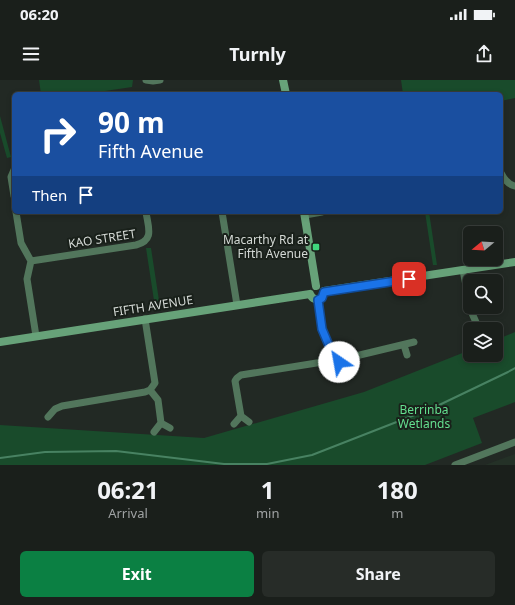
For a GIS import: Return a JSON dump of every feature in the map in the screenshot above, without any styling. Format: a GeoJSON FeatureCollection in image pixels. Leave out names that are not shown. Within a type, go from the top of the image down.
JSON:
{"type":"FeatureCollection","features":[{"type":"Feature","properties":{"kind":"street"},"geometry":{"type":"LineString","coordinates":[[146,80],[160,80]]}},
{"type":"Feature","properties":{"kind":"street"},"geometry":{"type":"LineString","coordinates":[[283,80],[286,92]]}},
{"type":"Feature","properties":{"kind":"street"},"geometry":{"type":"LineString","coordinates":[[503,178],[512,186],[515,186]]}},
{"type":"Feature","properties":{"kind":"street"},"geometry":{"type":"LineString","coordinates":[[16,214],[21,243],[31,261],[27,279],[36,336]]}},
{"type":"Feature","properties":{"kind":"street","name":"KAO STREET"},"geometry":{"type":"LineString","coordinates":[[31,261],[142,244],[147,240],[150,234],[146,214]]}},
{"type":"Feature","properties":{"kind":"street"},"geometry":{"type":"LineString","coordinates":[[222,214],[237,305]]}},
{"type":"Feature","properties":{"kind":"street"},"geometry":{"type":"LineString","coordinates":[[305,214],[316,286]]}},
{"type":"Feature","properties":{"kind":"street"},"geometry":{"type":"LineString","coordinates":[[324,292],[515,262]]}},
{"type":"Feature","properties":{"kind":"street"},"geometry":{"type":"LineString","coordinates":[[463,270],[471,311],[476,322]]}},
{"type":"Feature","properties":{"kind":"street"},"geometry":{"type":"LineString","coordinates":[[316,286],[322,288],[324,292]]}},
{"type":"Feature","properties":{"kind":"street"},"geometry":{"type":"LineString","coordinates":[[316,286],[312,288],[310,294],[312,298],[318,300]]}},
{"type":"Feature","properties":{"kind":"street"},"geometry":{"type":"LineString","coordinates":[[318,300],[322,298],[324,292]]}},
{"type":"Feature","properties":{"kind":"street","name":"FIFTH AVENUE"},"geometry":{"type":"LineString","coordinates":[[0,342],[310,294]]}},
{"type":"Feature","properties":{"kind":"street"},"geometry":{"type":"LineString","coordinates":[[318,300],[322,329],[334,359]]}},
{"type":"Feature","properties":{"kind":"street"},"geometry":{"type":"LineString","coordinates":[[48,417],[55,409],[62,406],[150,390],[155,382],[145,319]]}},
{"type":"Feature","properties":{"kind":"street"},"geometry":{"type":"LineString","coordinates":[[249,422],[241,416],[235,381],[241,375],[334,359],[414,342]]}},
{"type":"Feature","properties":{"kind":"street"},"geometry":{"type":"LineString","coordinates":[[404,344],[407,355]]}},
{"type":"Feature","properties":{"kind":"street"},"geometry":{"type":"LineString","coordinates":[[150,390],[158,400],[161,423],[154,432]]}},
{"type":"Feature","properties":{"kind":"street"},"geometry":{"type":"LineString","coordinates":[[234,424],[241,416]]}},
{"type":"Feature","properties":{"kind":"street"},"geometry":{"type":"LineString","coordinates":[[161,423],[170,428]]}},
{"type":"Feature","properties":{"kind":"street"},"geometry":{"type":"LineString","coordinates":[[455,465],[515,442]]}},
{"type":"Feature","properties":{"kind":"shaded area"},"geometry":{"type":"Polygon","coordinates":[[[515,454],[515,465],[485,465],[515,454]]]}},
{"type":"Feature","properties":{"kind":"green space"},"geometry":{"type":"Polygon","coordinates":[[[39,80],[133,80],[132,87],[105,92],[41,92],[39,80]]]}},
{"type":"Feature","properties":{"kind":"green space"},"geometry":{"type":"Polygon","coordinates":[[[401,80],[515,80],[515,98],[503,101],[503,92],[403,92],[401,80]]]}},
{"type":"Feature","properties":{"kind":"green space"},"geometry":{"type":"Polygon","coordinates":[[[0,116],[11,157],[7,158],[0,133],[0,116]]]}},
{"type":"Feature","properties":{"kind":"green space"},"geometry":{"type":"Polygon","coordinates":[[[425,214],[429,214],[437,265],[433,265],[425,214]]]}},
{"type":"Feature","properties":{"kind":"green space"},"geometry":{"type":"Polygon","coordinates":[[[146,248],[151,248],[160,307],[155,307],[146,248]]]}},
{"type":"Feature","properties":{"kind":"green space","name":"Berrinba Wetlands"},"geometry":{"type":"Polygon","coordinates":[[[515,332],[515,402],[473,418],[482,443],[425,465],[0,465],[0,425],[204,438],[364,392],[463,353],[463,362],[503,362],[503,337],[515,332]]]}},
{"type":"Feature","properties":{"kind":"waterway"},"geometry":{"type":"LineString","coordinates":[[0,458],[45,452],[116,451],[224,464],[267,464],[312,455],[435,407],[515,368]]}},
{"type":"Feature","properties":{"kind":"place","name":"Macarthy Rd at Fifth Avenue"},"geometry":{"type":"Point","coordinates":[316,247]}},
{"type":"Feature","properties":{"kind":"route"},"geometry":{"type":"LineString","coordinates":[[339,362],[338,357],[333,355],[322,329],[318,300],[322,298],[324,292],[409,279]]}}]}
